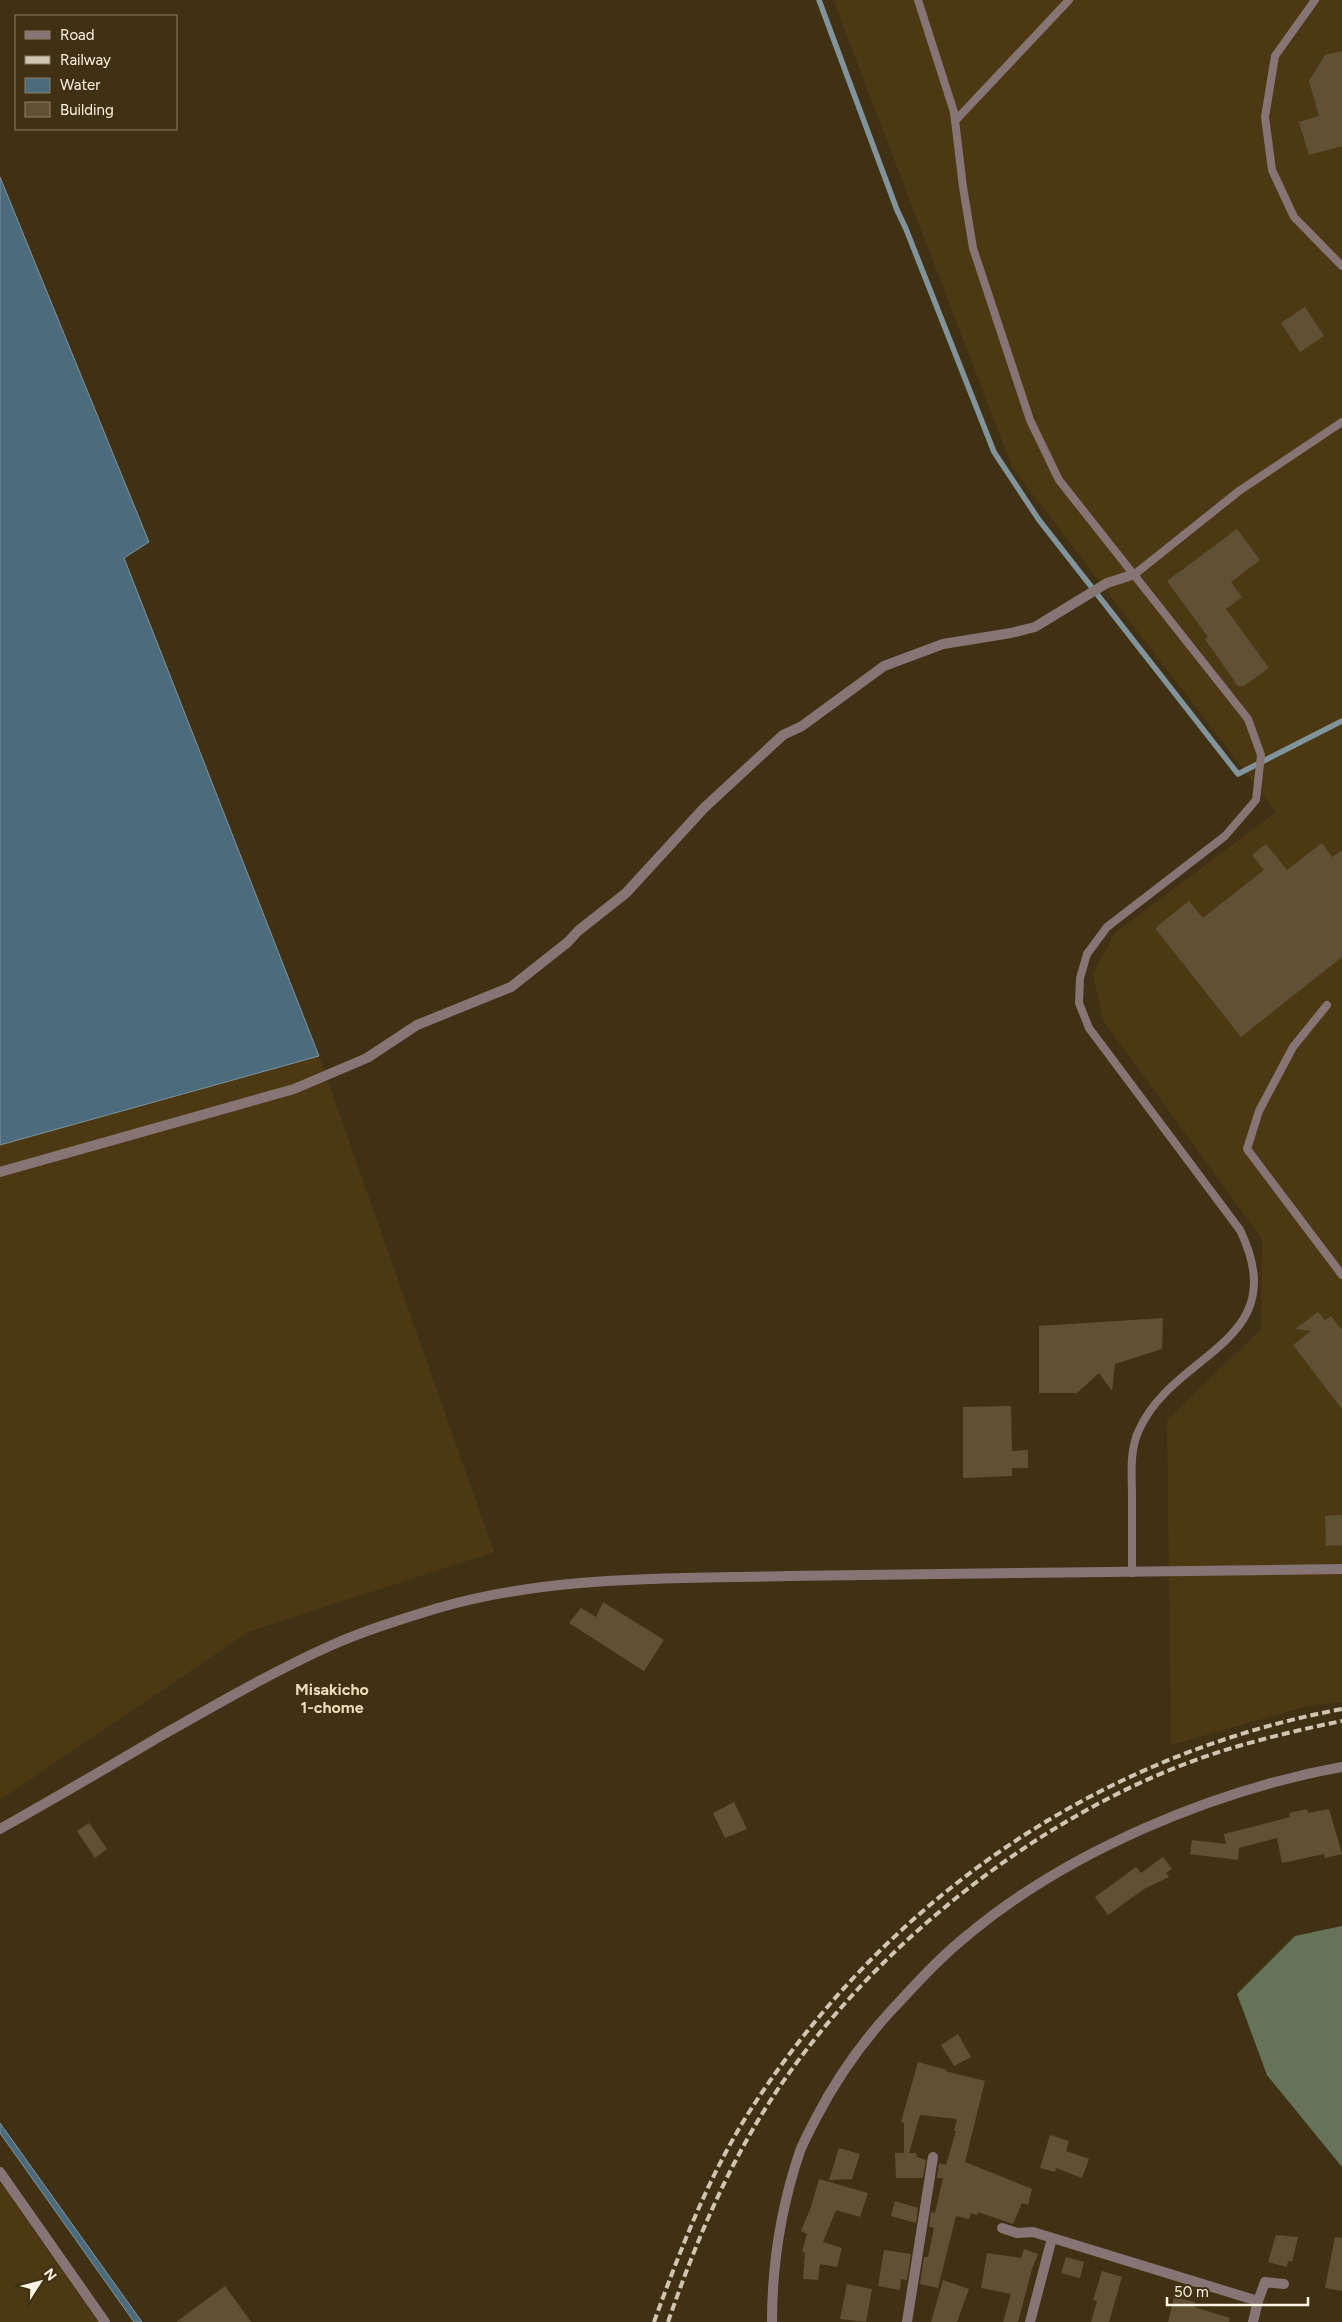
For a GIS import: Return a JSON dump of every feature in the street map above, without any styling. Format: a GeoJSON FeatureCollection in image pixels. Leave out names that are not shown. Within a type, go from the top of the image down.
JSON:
{"type":"FeatureCollection","features":[{"type":"Feature","properties":{"kind":"street"},"geometry":{"type":"LineString","coordinates":[[0,1172],[294,1089],[367,1058],[417,1025],[511,987],[626,893],[704,808],[783,735],[802,726],[884,666],[943,644],[1011,633],[1035,627],[1108,583],[1135,574]]}},
{"type":"Feature","properties":{"kind":"street"},"geometry":{"type":"LineString","coordinates":[[0,1829],[230,1697],[334,1644],[378,1627],[441,1607],[494,1595],[562,1583],[615,1580],[912,1573],[1132,1573],[1342,1569]]}},
{"type":"Feature","properties":{"kind":"street"},"geometry":{"type":"LineString","coordinates":[[772,2322],[774,2256],[783,2210],[800,2150],[828,2094],[860,2046],[929,1971],[968,1934],[1012,1902],[1041,1882],[1110,1844],[1185,1813],[1264,1786],[1342,1767]]}},
{"type":"Feature","properties":{"kind":"street"},"geometry":{"type":"LineString","coordinates":[[906,2322],[933,2157]]}},
{"type":"Feature","properties":{"kind":"street"},"geometry":{"type":"LineString","coordinates":[[0,2172],[105,2322]]}},
{"type":"Feature","properties":{"kind":"street"},"geometry":{"type":"LineString","coordinates":[[1002,2228],[1018,2233],[1033,2232],[1258,2301]]}},
{"type":"Feature","properties":{"kind":"street"},"geometry":{"type":"LineString","coordinates":[[1030,2322],[1052,2238]]}},
{"type":"Feature","properties":{"kind":"street"},"geometry":{"type":"LineString","coordinates":[[1253,2322],[1264,2282],[1284,2284]]}},
{"type":"Feature","properties":{"kind":"lane"},"geometry":{"type":"LineString","coordinates":[[918,0],[954,112],[962,187],[973,248],[1030,420],[1059,480],[1248,719],[1261,755],[1256,800],[1225,836],[1107,926],[1087,954],[1080,978],[1079,1003],[1089,1028],[1240,1230],[1250,1250],[1254,1278],[1250,1303],[1241,1325],[1215,1351],[1176,1383],[1152,1408],[1139,1429],[1132,1449],[1132,1573]]}},
{"type":"Feature","properties":{"kind":"lane"},"geometry":{"type":"LineString","coordinates":[[955,121],[1069,0]]}},
{"type":"Feature","properties":{"kind":"lane"},"geometry":{"type":"LineString","coordinates":[[1315,0],[1275,56],[1265,117],[1272,170],[1294,217],[1342,266]]}},
{"type":"Feature","properties":{"kind":"lane"},"geometry":{"type":"LineString","coordinates":[[1135,574],[1239,491],[1342,422]]}},
{"type":"Feature","properties":{"kind":"lane"},"geometry":{"type":"LineString","coordinates":[[1327,1005],[1293,1047],[1260,1112],[1247,1149],[1342,1275]]}},
{"type":"Feature","properties":{"kind":"shaded area"},"geometry":{"type":"Polygon","coordinates":[[[833,0],[1342,0],[1342,1702],[1304,1707],[1171,1745],[1167,1420],[1261,1329],[1262,1239],[1103,1020],[1093,973],[1115,933],[1276,812],[1012,467],[833,0]]]}},
{"type":"Feature","properties":{"kind":"shaded area"},"geometry":{"type":"Polygon","coordinates":[[[319,1056],[494,1552],[248,1632],[0,1800],[0,1145],[319,1056]]]}},
{"type":"Feature","properties":{"kind":"shaded area"},"geometry":{"type":"Polygon","coordinates":[[[0,2182],[98,2322],[0,2322],[0,2182]]]}},
{"type":"Feature","properties":{"kind":"green space"},"geometry":{"type":"Polygon","coordinates":[[[1342,1926],[1342,2167],[1267,2075],[1237,1994],[1295,1936],[1342,1926]]]}},
{"type":"Feature","properties":{"kind":"water"},"geometry":{"type":"Polygon","coordinates":[[[0,177],[149,542],[124,558],[319,1056],[0,1145],[0,177]]]}},
{"type":"Feature","properties":{"kind":"water"},"geometry":{"type":"Polygon","coordinates":[[[0,2123],[142,2322],[134,2322],[0,2133],[0,2123]]]}},
{"type":"Feature","properties":{"kind":"building"},"geometry":{"type":"Polygon","coordinates":[[[1342,51],[1342,146],[1309,155],[1299,122],[1319,116],[1309,81],[1325,55],[1342,51]]]}},
{"type":"Feature","properties":{"kind":"building"},"geometry":{"type":"Polygon","coordinates":[[[1305,307],[1324,336],[1300,352],[1281,323],[1305,307]]]}},
{"type":"Feature","properties":{"kind":"building"},"geometry":{"type":"Polygon","coordinates":[[[1237,529],[1260,560],[1231,582],[1242,597],[1226,609],[1269,668],[1244,686],[1238,686],[1205,639],[1208,637],[1167,581],[1237,529]]]}},
{"type":"Feature","properties":{"kind":"building"},"geometry":{"type":"Polygon","coordinates":[[[1322,843],[1332,857],[1342,850],[1342,957],[1241,1037],[1155,928],[1189,901],[1203,918],[1264,870],[1252,855],[1266,844],[1287,870],[1322,843]]]}},
{"type":"Feature","properties":{"kind":"building"},"geometry":{"type":"Polygon","coordinates":[[[1318,1312],[1325,1320],[1331,1316],[1342,1330],[1342,1409],[1293,1345],[1311,1331],[1295,1329],[1318,1312]]]}},
{"type":"Feature","properties":{"kind":"building"},"geometry":{"type":"Polygon","coordinates":[[[1163,1318],[1162,1349],[1115,1364],[1112,1391],[1099,1373],[1077,1393],[1039,1393],[1039,1326],[1163,1318]]]}},
{"type":"Feature","properties":{"kind":"building"},"geometry":{"type":"Polygon","coordinates":[[[1011,1406],[1012,1451],[1028,1450],[1028,1468],[1012,1468],[1012,1476],[963,1478],[963,1407],[1011,1406]]]}},
{"type":"Feature","properties":{"kind":"building"},"geometry":{"type":"Polygon","coordinates":[[[1342,1515],[1342,1545],[1326,1546],[1325,1516],[1342,1515]]]}},
{"type":"Feature","properties":{"kind":"building"},"geometry":{"type":"Polygon","coordinates":[[[603,1602],[664,1640],[644,1671],[569,1623],[581,1608],[596,1617],[603,1602]]]}},
{"type":"Feature","properties":{"kind":"building"},"geometry":{"type":"Polygon","coordinates":[[[734,1802],[747,1829],[725,1838],[713,1813],[734,1802]]]}},
{"type":"Feature","properties":{"kind":"building"},"geometry":{"type":"Polygon","coordinates":[[[1307,1809],[1308,1813],[1329,1809],[1342,1854],[1325,1858],[1324,1854],[1282,1863],[1277,1838],[1239,1848],[1238,1860],[1190,1854],[1192,1840],[1226,1844],[1224,1834],[1290,1817],[1289,1813],[1307,1809]]]}},
{"type":"Feature","properties":{"kind":"building"},"geometry":{"type":"Polygon","coordinates":[[[89,1823],[107,1849],[95,1858],[77,1831],[89,1823]]]}},
{"type":"Feature","properties":{"kind":"building"},"geometry":{"type":"Polygon","coordinates":[[[1163,1857],[1172,1869],[1166,1873],[1169,1877],[1144,1889],[1108,1915],[1095,1897],[1136,1867],[1141,1873],[1163,1857]]]}},
{"type":"Feature","properties":{"kind":"building"},"geometry":{"type":"Polygon","coordinates":[[[958,2034],[971,2057],[954,2066],[941,2045],[958,2034]]]}},
{"type":"Feature","properties":{"kind":"building"},"geometry":{"type":"Polygon","coordinates":[[[918,2062],[985,2081],[965,2162],[1032,2189],[1028,2205],[1022,2203],[1013,2224],[978,2212],[977,2215],[971,2213],[969,2219],[956,2216],[938,2288],[920,2284],[924,2257],[928,2257],[934,2228],[929,2226],[931,2212],[935,2213],[943,2178],[937,2178],[939,2163],[946,2165],[956,2131],[954,2131],[957,2119],[920,2115],[909,2153],[916,2153],[917,2157],[926,2160],[923,2178],[896,2178],[895,2153],[904,2153],[904,2123],[901,2122],[918,2062]]]}},
{"type":"Feature","properties":{"kind":"building"},"geometry":{"type":"Polygon","coordinates":[[[1050,2135],[1069,2141],[1066,2151],[1089,2159],[1082,2178],[1056,2168],[1055,2172],[1040,2168],[1050,2135]]]}},
{"type":"Feature","properties":{"kind":"building"},"geometry":{"type":"Polygon","coordinates":[[[839,2148],[860,2154],[852,2179],[829,2180],[839,2148]]]}},
{"type":"Feature","properties":{"kind":"building"},"geometry":{"type":"Polygon","coordinates":[[[819,2179],[868,2193],[860,2217],[836,2210],[823,2242],[842,2248],[837,2267],[820,2264],[818,2280],[803,2279],[805,2252],[802,2252],[807,2234],[801,2231],[811,2207],[819,2179]]]}},
{"type":"Feature","properties":{"kind":"building"},"geometry":{"type":"Polygon","coordinates":[[[895,2201],[918,2208],[916,2223],[891,2216],[895,2201]]]}},
{"type":"Feature","properties":{"kind":"building"},"geometry":{"type":"Polygon","coordinates":[[[1276,2235],[1298,2237],[1292,2262],[1288,2261],[1287,2267],[1268,2262],[1276,2235]]]}},
{"type":"Feature","properties":{"kind":"building"},"geometry":{"type":"Polygon","coordinates":[[[1335,2237],[1342,2238],[1342,2291],[1325,2288],[1335,2237]]]}},
{"type":"Feature","properties":{"kind":"building"},"geometry":{"type":"Polygon","coordinates":[[[1024,2249],[1038,2254],[1032,2269],[1018,2322],[1003,2322],[1011,2294],[981,2288],[987,2253],[1021,2258],[1024,2249]]]}},
{"type":"Feature","properties":{"kind":"building"},"geometry":{"type":"Polygon","coordinates":[[[884,2250],[911,2254],[907,2280],[901,2279],[900,2290],[878,2286],[884,2250]]]}},
{"type":"Feature","properties":{"kind":"building"},"geometry":{"type":"Polygon","coordinates":[[[1066,2257],[1084,2262],[1080,2278],[1061,2273],[1066,2257]]]}},
{"type":"Feature","properties":{"kind":"building"},"geometry":{"type":"Polygon","coordinates":[[[1102,2271],[1122,2277],[1109,2322],[1091,2322],[1097,2301],[1093,2300],[1102,2271]]]}},
{"type":"Feature","properties":{"kind":"building"},"geometry":{"type":"Polygon","coordinates":[[[943,2280],[969,2289],[957,2322],[931,2322],[943,2280]]]}},
{"type":"Feature","properties":{"kind":"building"},"geometry":{"type":"Polygon","coordinates":[[[847,2284],[872,2289],[866,2322],[840,2319],[847,2284]]]}},
{"type":"Feature","properties":{"kind":"building"},"geometry":{"type":"Polygon","coordinates":[[[225,2286],[251,2322],[176,2322],[225,2286]]]}},
{"type":"Feature","properties":{"kind":"building"},"geometry":{"type":"Polygon","coordinates":[[[1174,2297],[1195,2302],[1194,2307],[1230,2318],[1229,2322],[1168,2322],[1174,2297]]]}},
{"type":"Feature","properties":{"kind":"waterway"},"geometry":{"type":"LineString","coordinates":[[819,0],[897,210],[994,452],[1039,520],[1238,774],[1342,721]]}},
{"type":"Feature","properties":{"kind":"railway"},"geometry":{"type":"LineString","coordinates":[[654,2322],[675,2266],[710,2184],[723,2157],[753,2106],[807,2031],[868,1963],[935,1901],[1007,1847],[1084,1800],[1166,1761],[1252,1731],[1342,1709]]}},
{"type":"Feature","properties":{"kind":"railway"},"geometry":{"type":"LineString","coordinates":[[668,2322],[709,2215],[734,2164],[762,2114],[803,2055],[850,1998],[903,1944],[961,1894],[1023,1849],[1088,1809],[1155,1776],[1222,1751],[1282,1734],[1342,1721]]}},
{"type":"Feature","properties":{"kind":"district","name":"Misakicho 1-chome"},"geometry":{"type":"Point","coordinates":[332,1698]}}]}
